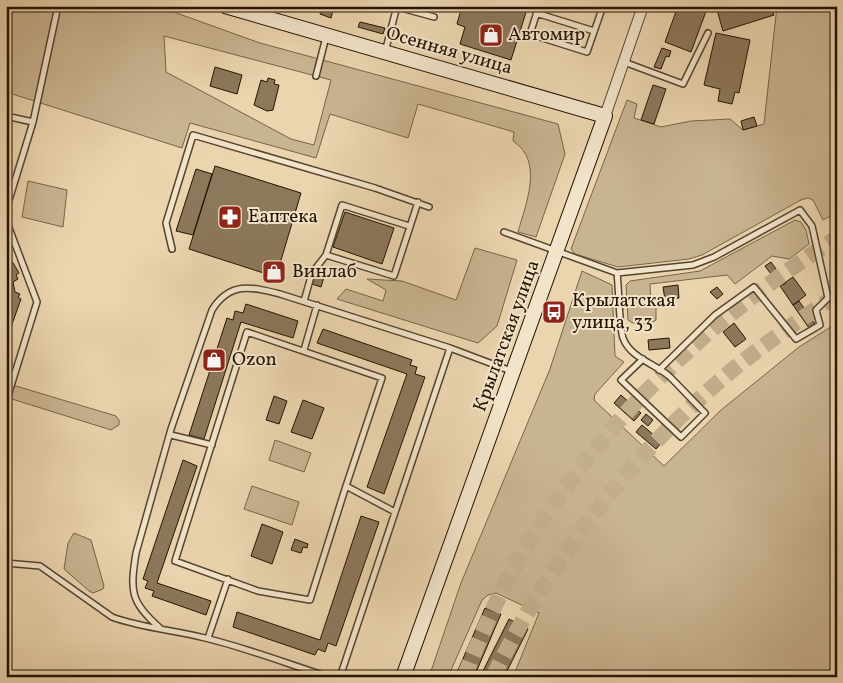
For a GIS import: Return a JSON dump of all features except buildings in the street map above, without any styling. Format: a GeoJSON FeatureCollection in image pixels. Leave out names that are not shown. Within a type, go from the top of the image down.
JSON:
{"type":"FeatureCollection","features":[{"type":"Feature","properties":{"kind":"main road","name":"Осенняя улица"},"geometry":{"type":"LineString","coordinates":[[225,6],[605,116]]}},
{"type":"Feature","properties":{"kind":"main road","name":"Крылатская улица"},"geometry":{"type":"LineString","coordinates":[[403,677],[558,252],[605,116]]}},
{"type":"Feature","properties":{"kind":"street","name":"Крылатская улица"},"geometry":{"type":"LineString","coordinates":[[605,116],[643,6]]}},
{"type":"Feature","properties":{"kind":"lane"},"geometry":{"type":"LineString","coordinates":[[6,210],[33,122],[58,6]]}},
{"type":"Feature","properties":{"kind":"lane"},"geometry":{"type":"LineString","coordinates":[[385,52],[396,6],[434,17]]}},
{"type":"Feature","properties":{"kind":"lane"},"geometry":{"type":"LineString","coordinates":[[538,6],[530,34],[587,52],[602,6]]}},
{"type":"Feature","properties":{"kind":"lane"},"geometry":{"type":"LineString","coordinates":[[536,13],[594,31]]}},
{"type":"Feature","properties":{"kind":"lane"},"geometry":{"type":"LineString","coordinates":[[624,62],[684,84],[708,33]]}},
{"type":"Feature","properties":{"kind":"lane"},"geometry":{"type":"LineString","coordinates":[[316,76],[326,36]]}},
{"type":"Feature","properties":{"kind":"lane"},"geometry":{"type":"LineString","coordinates":[[6,116],[33,122]]}},
{"type":"Feature","properties":{"kind":"lane"},"geometry":{"type":"LineString","coordinates":[[172,249],[166,223],[193,134],[418,202],[429,207]]}},
{"type":"Feature","properties":{"kind":"lane"},"geometry":{"type":"LineString","coordinates":[[326,256],[394,276],[418,202]]}},
{"type":"Feature","properties":{"kind":"lane"},"geometry":{"type":"LineString","coordinates":[[304,301],[312,273],[326,256],[342,206],[409,226]]}},
{"type":"Feature","properties":{"kind":"lane"},"geometry":{"type":"LineString","coordinates":[[504,232],[617,273],[693,265],[714,257],[800,210],[812,226],[828,298],[816,310],[820,325],[796,339],[754,287],[715,315],[659,370]]}},
{"type":"Feature","properties":{"kind":"lane"},"geometry":{"type":"LineString","coordinates":[[6,220],[37,302],[6,401]]}},
{"type":"Feature","properties":{"kind":"lane"},"geometry":{"type":"LineString","coordinates":[[617,273],[623,339],[634,353],[643,359],[668,376],[705,414],[681,437],[621,380],[643,359]]}},
{"type":"Feature","properties":{"kind":"lane"},"geometry":{"type":"LineString","coordinates":[[160,628],[136,602],[133,571],[136,553],[171,428],[209,319],[219,299],[238,288],[256,288],[317,305],[450,348],[514,372]]}},
{"type":"Feature","properties":{"kind":"lane"},"geometry":{"type":"LineString","coordinates":[[304,350],[317,305]]}},
{"type":"Feature","properties":{"kind":"lane"},"geometry":{"type":"LineString","coordinates":[[247,332],[304,350],[382,378],[310,600],[258,591],[175,561],[247,332]]}},
{"type":"Feature","properties":{"kind":"lane"},"geometry":{"type":"LineString","coordinates":[[340,677],[450,348]]}},
{"type":"Feature","properties":{"kind":"lane"},"geometry":{"type":"LineString","coordinates":[[6,380],[12,382]]}},
{"type":"Feature","properties":{"kind":"lane"},"geometry":{"type":"LineString","coordinates":[[170,435],[212,445]]}},
{"type":"Feature","properties":{"kind":"lane"},"geometry":{"type":"LineString","coordinates":[[346,486],[395,512]]}},
{"type":"Feature","properties":{"kind":"lane"},"geometry":{"type":"LineString","coordinates":[[6,563],[40,566],[112,617],[142,627],[160,628],[208,638],[329,677]]}},
{"type":"Feature","properties":{"kind":"lane"},"geometry":{"type":"LineString","coordinates":[[208,638],[228,580]]}},
{"type":"Feature","properties":{"kind":"shaded area"},"geometry":{"type":"Polygon","coordinates":[[[6,6],[157,6],[260,43],[558,124],[565,154],[536,237],[518,232],[528,196],[530,171],[528,160],[522,149],[513,141],[514,132],[418,104],[408,138],[330,114],[316,158],[190,123],[182,148],[6,92],[6,6]],[[164,36],[166,72],[291,139],[314,145],[331,80],[164,36]]]}},
{"type":"Feature","properties":{"kind":"shaded area"},"geometry":{"type":"Polygon","coordinates":[[[777,6],[837,6],[837,213],[823,220],[813,200],[808,198],[801,200],[702,255],[689,259],[618,267],[575,254],[571,249],[627,100],[637,104],[634,118],[661,127],[691,121],[730,119],[743,130],[764,124],[777,6]]]}},
{"type":"Feature","properties":{"kind":"shaded area"},"geometry":{"type":"Polygon","coordinates":[[[28,181],[67,190],[63,227],[22,217],[28,181]]]}},
{"type":"Feature","properties":{"kind":"shaded area"},"geometry":{"type":"Polygon","coordinates":[[[795,220],[801,222],[806,230],[809,244],[789,259],[772,256],[735,284],[727,275],[650,284],[651,306],[656,306],[656,320],[642,324],[628,320],[626,285],[630,281],[700,271],[795,220]]]}},
{"type":"Feature","properties":{"kind":"shaded area"},"geometry":{"type":"Polygon","coordinates":[[[475,248],[517,260],[497,326],[478,343],[337,299],[346,289],[383,301],[386,290],[367,279],[402,281],[456,300],[475,248]]]}},
{"type":"Feature","properties":{"kind":"shaded area"},"geometry":{"type":"Polygon","coordinates":[[[582,271],[612,285],[615,356],[624,362],[595,394],[594,400],[664,466],[721,410],[799,347],[837,323],[837,677],[513,677],[539,613],[496,593],[488,595],[482,600],[448,677],[429,677],[461,583],[550,369],[582,271]]]}},
{"type":"Feature","properties":{"kind":"shaded area"},"geometry":{"type":"Polygon","coordinates":[[[16,386],[116,416],[119,420],[119,425],[111,430],[12,399],[13,388],[16,386]]]}},
{"type":"Feature","properties":{"kind":"shaded area"},"geometry":{"type":"Polygon","coordinates":[[[275,440],[311,453],[304,472],[269,460],[275,440]]]}},
{"type":"Feature","properties":{"kind":"shaded area"},"geometry":{"type":"Polygon","coordinates":[[[252,486],[299,502],[292,525],[244,509],[252,486]]]}},
{"type":"Feature","properties":{"kind":"shaded area"},"geometry":{"type":"Polygon","coordinates":[[[74,533],[91,540],[104,586],[103,589],[93,593],[89,591],[64,569],[68,543],[74,533]]]}},
{"type":"Feature","properties":{"kind":"tunnel"},"geometry":{"type":"LineString","coordinates":[[464,677],[490,615],[532,537],[573,476],[605,437],[639,399],[714,328],[753,296],[837,238]]}},
{"type":"Feature","properties":{"kind":"tunnel"},"geometry":{"type":"LineString","coordinates":[[493,677],[539,593],[565,554],[622,479],[654,444],[723,378],[779,335],[837,295]]}},
{"type":"Feature","properties":{"kind":"place","name":"Автомир"},"geometry":{"type":"Point","coordinates":[491,35]}},
{"type":"Feature","properties":{"kind":"place","name":"Еаптека"},"geometry":{"type":"Point","coordinates":[230,217]}},
{"type":"Feature","properties":{"kind":"place","name":"Винлаб"},"geometry":{"type":"Point","coordinates":[274,272]}},
{"type":"Feature","properties":{"kind":"place","name":"Крылатская улица, 33"},"geometry":{"type":"Point","coordinates":[554,312]}},
{"type":"Feature","properties":{"kind":"place","name":"Ozon"},"geometry":{"type":"Point","coordinates":[214,360]}}]}
